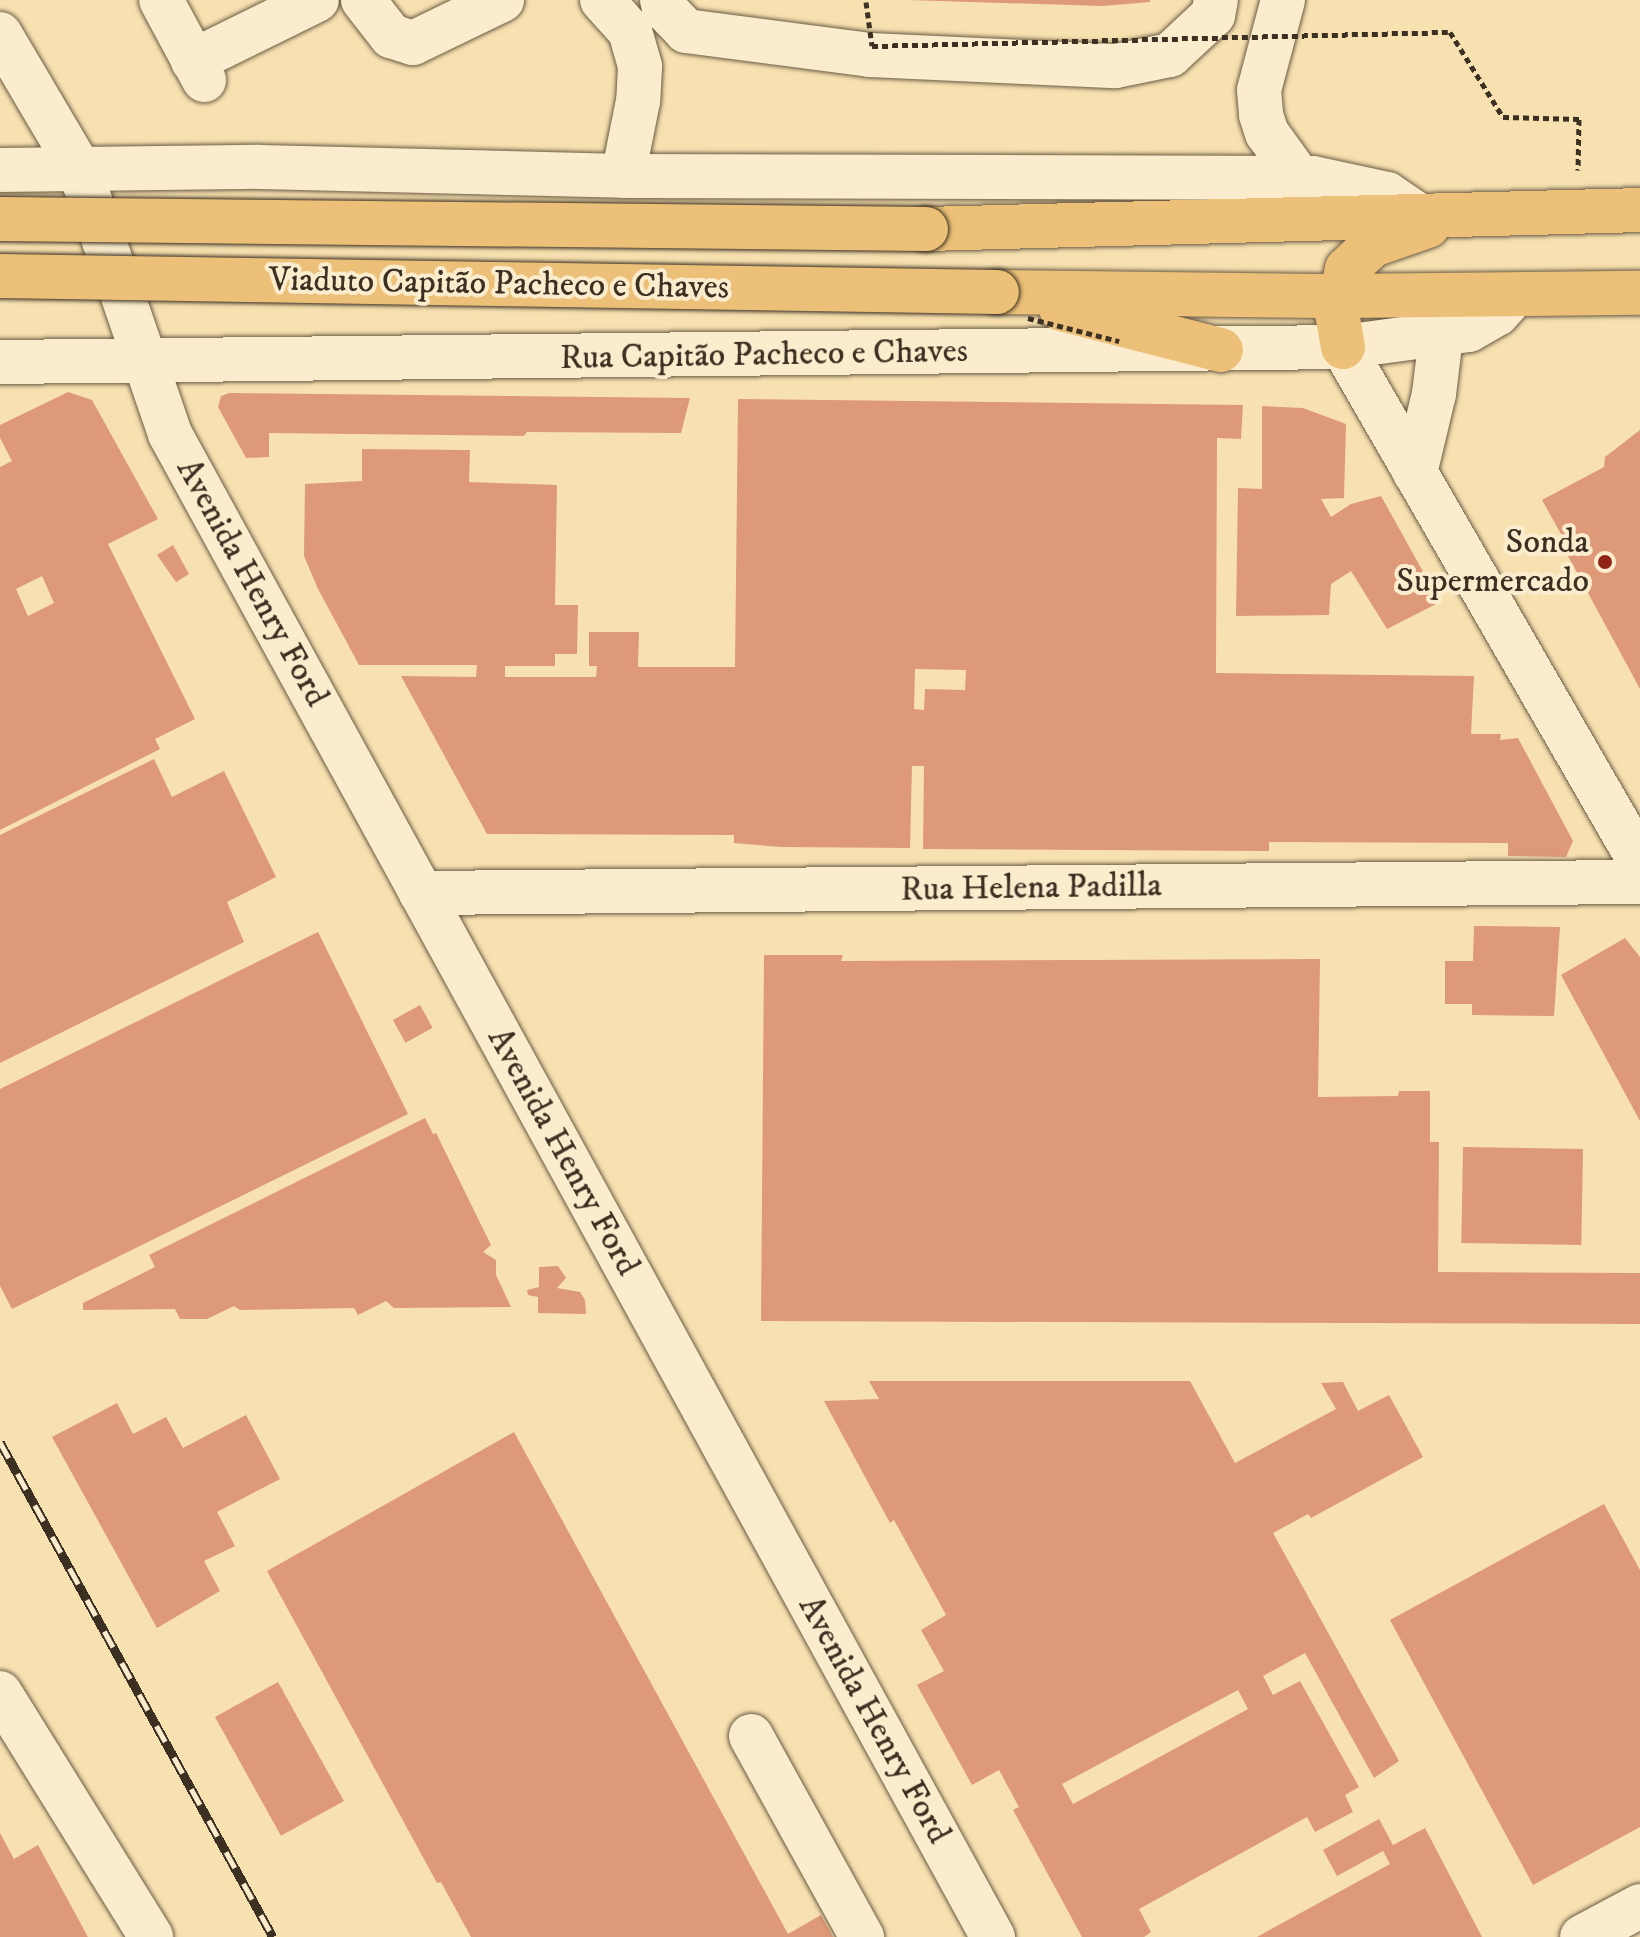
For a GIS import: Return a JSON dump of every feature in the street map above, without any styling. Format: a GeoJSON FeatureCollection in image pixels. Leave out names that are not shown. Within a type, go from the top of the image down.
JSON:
{"type":"FeatureCollection","features":[{"type":"Feature","properties":{"kind":"main road"},"geometry":{"type":"LineString","coordinates":[[1417,214],[1640,210]]}},
{"type":"Feature","properties":{"kind":"main road","name":"Viaduto Capitão Pacheco e Chaves"},"geometry":{"type":"LineString","coordinates":[[0,219],[926,229],[1417,214]]}},
{"type":"Feature","properties":{"kind":"main road"},"geometry":{"type":"LineString","coordinates":[[1343,347],[1337,314],[1347,269],[1373,245],[1469,214]]}},
{"type":"Feature","properties":{"kind":"main road","name":"Viaduto Capitão Pacheco e Chaves"},"geometry":{"type":"LineString","coordinates":[[0,276],[999,291]]}},
{"type":"Feature","properties":{"kind":"main road"},"geometry":{"type":"LineString","coordinates":[[999,291],[1339,296],[1640,293]]}},
{"type":"Feature","properties":{"kind":"main road"},"geometry":{"type":"LineString","coordinates":[[999,291],[1221,350]]}},
{"type":"Feature","properties":{"kind":"street"},"geometry":{"type":"LineString","coordinates":[[161,0],[198,70],[297,4]]}},
{"type":"Feature","properties":{"kind":"street"},"geometry":{"type":"LineString","coordinates":[[363,0],[391,36],[406,43],[424,40],[502,0]]}},
{"type":"Feature","properties":{"kind":"street"},"geometry":{"type":"LineString","coordinates":[[602,0],[630,31],[640,67],[638,101],[623,176]]}},
{"type":"Feature","properties":{"kind":"street"},"geometry":{"type":"LineString","coordinates":[[662,0],[664,8],[686,31],[870,55],[1116,66],[1170,55],[1213,15],[1216,0]]}},
{"type":"Feature","properties":{"kind":"street"},"geometry":{"type":"LineString","coordinates":[[1283,0],[1259,90],[1261,115],[1267,133],[1300,179]]}},
{"type":"Feature","properties":{"kind":"street"},"geometry":{"type":"LineString","coordinates":[[0,34],[79,168]]}},
{"type":"Feature","properties":{"kind":"street","name":"Avenida Henry Ford"},"geometry":{"type":"LineString","coordinates":[[79,168],[170,434],[993,1937]]}},
{"type":"Feature","properties":{"kind":"street"},"geometry":{"type":"LineString","coordinates":[[0,170],[336,168],[623,176],[1300,179],[1345,183],[1387,194],[1417,214]]}},
{"type":"Feature","properties":{"kind":"street","name":"Rua Capitão Pacheco e Chaves"},"geometry":{"type":"LineString","coordinates":[[0,362],[1343,347],[1441,336],[1484,324],[1514,295]]}},
{"type":"Feature","properties":{"kind":"street"},"geometry":{"type":"LineString","coordinates":[[1415,473],[1434,394],[1441,336]]}},
{"type":"Feature","properties":{"kind":"street"},"geometry":{"type":"LineString","coordinates":[[1343,347],[1640,862]]}},
{"type":"Feature","properties":{"kind":"street","name":"Rua Helena Padilla"},"geometry":{"type":"LineString","coordinates":[[421,893],[1640,882]]}},
{"type":"Feature","properties":{"kind":"street"},"geometry":{"type":"LineString","coordinates":[[0,1693],[151,1937]]}},
{"type":"Feature","properties":{"kind":"street"},"geometry":{"type":"LineString","coordinates":[[751,1736],[862,1937]]}},
{"type":"Feature","properties":{"kind":"street"},"geometry":{"type":"LineString","coordinates":[[1582,1937],[1640,1906]]}},
{"type":"Feature","properties":{"kind":"path"},"geometry":{"type":"LineString","coordinates":[[866,2],[872,46],[945,47],[1450,32],[1503,117],[1579,119],[1577,212]]}},
{"type":"Feature","properties":{"kind":"building"},"geometry":{"type":"Polygon","coordinates":[[[908,0],[1150,0],[1150,2],[1102,6],[908,0]]]}},
{"type":"Feature","properties":{"kind":"building"},"geometry":{"type":"Polygon","coordinates":[[[68,392],[92,400],[158,519],[108,544],[195,719],[155,739],[160,749],[0,830],[0,467],[12,461],[0,438],[0,425],[68,392]],[[42,576],[16,589],[28,616],[54,603],[42,576]]]}},
{"type":"Feature","properties":{"kind":"building"},"geometry":{"type":"Polygon","coordinates":[[[229,393],[690,398],[681,433],[527,432],[524,436],[269,433],[269,457],[246,458],[218,407],[221,396],[229,393]]]}},
{"type":"Feature","properties":{"kind":"building"},"geometry":{"type":"Polygon","coordinates":[[[738,399],[1243,405],[1241,439],[1217,438],[1216,673],[1474,676],[1471,734],[1501,734],[1500,740],[1518,738],[1573,841],[1566,857],[1508,856],[1508,843],[1269,842],[1269,851],[923,849],[924,766],[912,766],[910,848],[781,847],[734,843],[734,835],[487,834],[401,676],[476,677],[477,665],[359,665],[304,556],[305,484],[362,481],[362,449],[470,450],[469,482],[557,485],[555,605],[578,605],[577,654],[555,654],[555,666],[505,666],[505,677],[596,677],[597,666],[589,666],[589,632],[639,632],[638,667],[735,667],[738,399]],[[915,669],[914,709],[924,710],[925,689],[965,690],[966,670],[915,669]]]}},
{"type":"Feature","properties":{"kind":"building"},"geometry":{"type":"Polygon","coordinates":[[[1262,406],[1303,408],[1346,424],[1344,498],[1321,499],[1331,517],[1351,504],[1381,496],[1440,602],[1387,629],[1351,571],[1331,584],[1329,615],[1236,616],[1238,488],[1262,489],[1262,406]]]}},
{"type":"Feature","properties":{"kind":"building","name":"Sonda Supermercado"},"geometry":{"type":"Polygon","coordinates":[[[1640,430],[1640,689],[1568,556],[1570,550],[1542,500],[1604,467],[1605,457],[1640,430]]]}},
{"type":"Feature","properties":{"kind":"building"},"geometry":{"type":"Polygon","coordinates":[[[173,545],[189,574],[176,582],[157,555],[173,545]]]}},
{"type":"Feature","properties":{"kind":"building"},"geometry":{"type":"Polygon","coordinates":[[[154,759],[172,797],[224,771],[276,877],[227,902],[244,942],[0,1063],[0,835],[154,759]]]}},
{"type":"Feature","properties":{"kind":"building"},"geometry":{"type":"Polygon","coordinates":[[[1474,926],[1560,927],[1554,1016],[1472,1015],[1472,1004],[1445,1004],[1445,961],[1473,961],[1474,926]]]}},
{"type":"Feature","properties":{"kind":"building"},"geometry":{"type":"Polygon","coordinates":[[[318,932],[408,1114],[12,1309],[0,1286],[0,1089],[318,932]]]}},
{"type":"Feature","properties":{"kind":"building"},"geometry":{"type":"Polygon","coordinates":[[[1625,938],[1640,957],[1640,1121],[1561,975],[1625,938]]]}},
{"type":"Feature","properties":{"kind":"building"},"geometry":{"type":"Polygon","coordinates":[[[764,955],[843,955],[841,961],[1320,959],[1318,1097],[1398,1096],[1399,1091],[1430,1091],[1430,1142],[1439,1142],[1438,1272],[1640,1273],[1640,1324],[761,1321],[764,955]]]}},
{"type":"Feature","properties":{"kind":"building"},"geometry":{"type":"Polygon","coordinates":[[[420,1005],[433,1028],[405,1043],[393,1020],[420,1005]]]}},
{"type":"Feature","properties":{"kind":"building"},"geometry":{"type":"Polygon","coordinates":[[[425,1118],[433,1134],[436,1133],[491,1245],[483,1252],[496,1260],[496,1275],[511,1307],[394,1308],[386,1301],[358,1315],[354,1308],[240,1310],[234,1306],[207,1319],[180,1319],[175,1309],[83,1310],[83,1303],[155,1267],[149,1255],[425,1118]]]}},
{"type":"Feature","properties":{"kind":"building"},"geometry":{"type":"Polygon","coordinates":[[[1463,1147],[1583,1149],[1581,1245],[1461,1243],[1463,1147]]]}},
{"type":"Feature","properties":{"kind":"building"},"geometry":{"type":"Polygon","coordinates":[[[558,1266],[566,1278],[557,1288],[580,1292],[585,1300],[586,1314],[538,1313],[538,1297],[528,1295],[527,1290],[539,1287],[539,1267],[558,1266]]]}},
{"type":"Feature","properties":{"kind":"building"},"geometry":{"type":"Polygon","coordinates":[[[869,1381],[1190,1381],[1235,1463],[1336,1409],[1321,1383],[1343,1382],[1358,1411],[1389,1395],[1423,1457],[1311,1518],[1308,1514],[1273,1533],[1399,1761],[1374,1778],[1305,1653],[1263,1676],[1273,1695],[1300,1681],[1359,1787],[1345,1795],[1353,1812],[1315,1832],[1307,1817],[1139,1909],[1151,1932],[1144,1937],[1082,1937],[1013,1810],[1019,1807],[999,1770],[972,1785],[917,1685],[944,1671],[921,1630],[946,1615],[894,1520],[890,1523],[824,1401],[879,1399],[869,1381]],[[1238,1690],[1062,1784],[1073,1804],[1248,1709],[1238,1690]]]}},
{"type":"Feature","properties":{"kind":"building"},"geometry":{"type":"Polygon","coordinates":[[[117,1403],[133,1434],[166,1417],[183,1448],[246,1415],[280,1479],[217,1512],[235,1546],[204,1561],[220,1591],[157,1628],[52,1437],[117,1403]]]}},
{"type":"Feature","properties":{"kind":"building"},"geometry":{"type":"Polygon","coordinates":[[[514,1432],[788,1934],[821,1915],[833,1937],[471,1937],[441,1882],[437,1883],[267,1571],[514,1432]]]}},
{"type":"Feature","properties":{"kind":"building"},"geometry":{"type":"Polygon","coordinates":[[[1604,1504],[1640,1570],[1640,1827],[1533,1885],[1390,1620],[1604,1504]]]}},
{"type":"Feature","properties":{"kind":"building"},"geometry":{"type":"Polygon","coordinates":[[[278,1682],[344,1801],[281,1836],[215,1717],[278,1682]]]}},
{"type":"Feature","properties":{"kind":"building"},"geometry":{"type":"Polygon","coordinates":[[[1379,1819],[1393,1845],[1425,1828],[1482,1937],[1257,1937],[1390,1864],[1383,1851],[1337,1876],[1323,1850],[1379,1819]]]}},
{"type":"Feature","properties":{"kind":"building"},"geometry":{"type":"Polygon","coordinates":[[[0,1833],[14,1859],[38,1845],[88,1937],[0,1937],[0,1833]]]}},
{"type":"Feature","properties":{"kind":"railway"},"geometry":{"type":"LineString","coordinates":[[0,1442],[273,1937]]}},
{"type":"Feature","properties":{"kind":"place","name":"Sonda Supermercado"},"geometry":{"type":"Point","coordinates":[1605,562]}}]}
